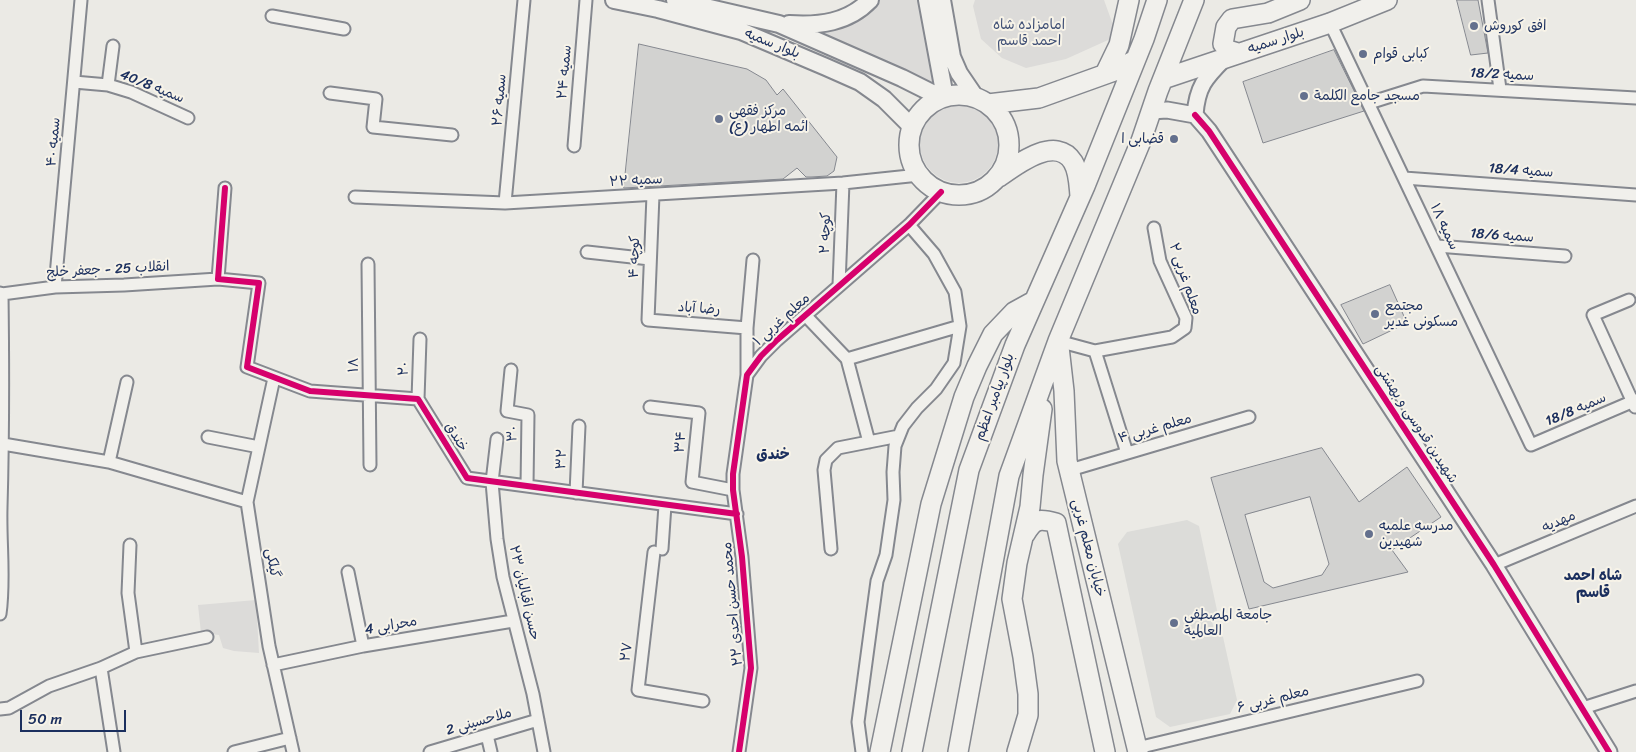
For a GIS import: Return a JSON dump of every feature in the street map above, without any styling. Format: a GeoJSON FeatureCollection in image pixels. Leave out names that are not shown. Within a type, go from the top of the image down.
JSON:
{"type":"FeatureCollection","features":[{"type":"Feature","properties":{"kind":"main road","name":"بلوار سمیه"},"geometry":{"type":"LineString","coordinates":[[614,0],[658,9],[741,31],[826,67],[860,82],[884,99],[912,127]]}},
{"type":"Feature","properties":{"kind":"main road","name":"بلوار سمیه"},"geometry":{"type":"LineString","coordinates":[[675,0],[779,24],[943,98]]}},
{"type":"Feature","properties":{"kind":"main road"},"geometry":{"type":"LineString","coordinates":[[779,24],[810,25],[831,23],[851,14],[870,0]]}},
{"type":"Feature","properties":{"kind":"main road"},"geometry":{"type":"LineString","coordinates":[[927,0],[943,98]]}},
{"type":"Feature","properties":{"kind":"main road"},"geometry":{"type":"LineString","coordinates":[[942,0],[952,57],[959,73],[982,101],[998,114],[1005,126],[1009,140],[1008,154],[1004,168],[996,179]]}},
{"type":"Feature","properties":{"kind":"main road"},"geometry":{"type":"LineString","coordinates":[[1105,74],[1119,45],[1129,0]]}},
{"type":"Feature","properties":{"kind":"main road"},"geometry":{"type":"LineString","coordinates":[[1136,0],[1144,39]]}},
{"type":"Feature","properties":{"kind":"main road","name":"بلوار پیامبر اعظم"},"geometry":{"type":"LineString","coordinates":[[912,752],[969,470],[1015,346],[1080,197],[1144,39],[1157,0]]}},
{"type":"Feature","properties":{"kind":"main road"},"geometry":{"type":"LineString","coordinates":[[958,752],[1009,476],[1058,341],[1141,141],[1194,0]]}},
{"type":"Feature","properties":{"kind":"main road"},"geometry":{"type":"LineString","coordinates":[[1232,55],[1223,44],[1226,27],[1232,19],[1268,13],[1300,0]]}},
{"type":"Feature","properties":{"kind":"main road","name":"بلوار سمیه"},"geometry":{"type":"LineString","coordinates":[[1163,79],[1330,23],[1387,0]]}},
{"type":"Feature","properties":{"kind":"main road"},"geometry":{"type":"LineString","coordinates":[[1080,197],[1077,172],[1072,161],[1061,152],[1048,150],[1023,161],[984,188],[970,194],[956,195],[941,192],[929,185],[919,175],[911,160],[909,144],[912,127],[920,114],[931,103],[943,98],[960,95],[982,101],[1038,98],[1105,74],[1135,60]]}},
{"type":"Feature","properties":{"kind":"main road"},"geometry":{"type":"LineString","coordinates":[[880,752],[931,504],[964,398],[993,334],[1014,312],[1034,301]]}},
{"type":"Feature","properties":{"kind":"main road","name":"خیابان معلم غربی"},"geometry":{"type":"LineString","coordinates":[[1058,341],[1064,392],[1068,461],[1137,750]]}},
{"type":"Feature","properties":{"kind":"main road"},"geometry":{"type":"LineString","coordinates":[[1017,752],[1028,714],[1028,694],[1012,599],[1017,563],[1025,534],[1047,373]]}},
{"type":"Feature","properties":{"kind":"main road"},"geometry":{"type":"LineString","coordinates":[[1025,534],[1030,525],[1036,521],[1044,520],[1058,532],[1085,533]]}},
{"type":"Feature","properties":{"kind":"main road","name":"خیابان معلم غربی"},"geometry":{"type":"LineString","coordinates":[[1058,532],[1102,751]]}},
{"type":"Feature","properties":{"kind":"street","name":"سمیه ۴۰"},"geometry":{"type":"LineString","coordinates":[[55,287],[81,0]]}},
{"type":"Feature","properties":{"kind":"street","name":"سمیه ۲۶"},"geometry":{"type":"LineString","coordinates":[[505,203],[524,0]]}},
{"type":"Feature","properties":{"kind":"street","name":"سمیه ۲۴"},"geometry":{"type":"LineString","coordinates":[[574,146],[586,0]]}},
{"type":"Feature","properties":{"kind":"street"},"geometry":{"type":"LineString","coordinates":[[1488,0],[1500,89]]}},
{"type":"Feature","properties":{"kind":"street"},"geometry":{"type":"LineString","coordinates":[[272,16],[344,29]]}},
{"type":"Feature","properties":{"kind":"street","name":"سمیه ۱۸"},"geometry":{"type":"LineString","coordinates":[[1330,23],[1531,445]]}},
{"type":"Feature","properties":{"kind":"street"},"geometry":{"type":"LineString","coordinates":[[108,86],[113,46]]}},
{"type":"Feature","properties":{"kind":"street"},"geometry":{"type":"LineString","coordinates":[[1151,111],[1167,110],[1195,115],[1196,100],[1200,86],[1210,72],[1232,55]]}},
{"type":"Feature","properties":{"kind":"street","name":"سمیه 40/8"},"geometry":{"type":"LineString","coordinates":[[74,82],[108,86],[131,92],[188,118]]}},
{"type":"Feature","properties":{"kind":"street","name":"سمیه 18/2"},"geometry":{"type":"LineString","coordinates":[[1369,103],[1423,86],[1636,98]]}},
{"type":"Feature","properties":{"kind":"street"},"geometry":{"type":"LineString","coordinates":[[330,93],[376,99],[373,127],[452,135]]}},
{"type":"Feature","properties":{"kind":"street","name":"شهیدین قدوسی و بهشتی"},"geometry":{"type":"LineString","coordinates":[[1195,115],[1209,131],[1494,565],[1609,752]]}},
{"type":"Feature","properties":{"kind":"street","name":"سمیه ۲۲"},"geometry":{"type":"LineString","coordinates":[[355,196],[505,203],[843,183],[919,175]]}},
{"type":"Feature","properties":{"kind":"street","name":"سمیه 18/4"},"geometry":{"type":"LineString","coordinates":[[1404,178],[1636,195]]}},
{"type":"Feature","properties":{"kind":"street","name":"کوچه ۲"},"geometry":{"type":"LineString","coordinates":[[839,285],[843,183]]}},
{"type":"Feature","properties":{"kind":"street"},"geometry":{"type":"LineString","coordinates":[[218,279],[225,188]]}},
{"type":"Feature","properties":{"kind":"street","name":"معلم غربی ۱"},"geometry":{"type":"LineString","coordinates":[[737,514],[733,490],[733,474],[747,375],[761,356],[777,340],[909,225],[941,192]]}},
{"type":"Feature","properties":{"kind":"street","name":"کوچه ۴"},"geometry":{"type":"LineString","coordinates":[[648,320],[653,195]]}},
{"type":"Feature","properties":{"kind":"street"},"geometry":{"type":"LineString","coordinates":[[862,752],[858,722],[877,580],[886,555],[894,500],[893,472],[895,446],[908,420],[936,389],[954,362],[960,326],[955,292],[934,254],[909,225]]}},
{"type":"Feature","properties":{"kind":"street","name":"معلم غربی ۲"},"geometry":{"type":"LineString","coordinates":[[1058,341],[1095,351],[1172,337],[1185,328],[1186,318],[1160,261],[1154,228]]}},
{"type":"Feature","properties":{"kind":"street","name":"سمیه 18/6"},"geometry":{"type":"LineString","coordinates":[[1437,246],[1565,256]]}},
{"type":"Feature","properties":{"kind":"street"},"geometry":{"type":"LineString","coordinates":[[587,252],[650,259]]}},
{"type":"Feature","properties":{"kind":"street"},"geometry":{"type":"LineString","coordinates":[[747,375],[747,328],[753,260]]}},
{"type":"Feature","properties":{"kind":"street","name":"۱۸"},"geometry":{"type":"LineString","coordinates":[[368,264],[370,465]]}},
{"type":"Feature","properties":{"kind":"street","name":"انقلاب 25 - جعفر خلج"},"geometry":{"type":"LineString","coordinates":[[1,294],[55,287],[218,279],[259,283],[247,367],[274,378]]}},
{"type":"Feature","properties":{"kind":"street"},"geometry":{"type":"LineString","coordinates":[[0,614],[3,595],[1,294]]}},
{"type":"Feature","properties":{"kind":"street"},"geometry":{"type":"LineString","coordinates":[[1629,300],[1593,316],[1635,404]]}},
{"type":"Feature","properties":{"kind":"street"},"geometry":{"type":"LineString","coordinates":[[806,316],[846,359],[869,442]]}},
{"type":"Feature","properties":{"kind":"street","name":"رضا آباد"},"geometry":{"type":"LineString","coordinates":[[648,320],[747,328]]}},
{"type":"Feature","properties":{"kind":"street"},"geometry":{"type":"LineString","coordinates":[[846,359],[960,326]]}},
{"type":"Feature","properties":{"kind":"street","name":"۲۰"},"geometry":{"type":"LineString","coordinates":[[418,399],[420,339]]}},
{"type":"Feature","properties":{"kind":"street"},"geometry":{"type":"LineString","coordinates":[[1095,351],[1127,453]]}},
{"type":"Feature","properties":{"kind":"street","name":"۳۰"},"geometry":{"type":"LineString","coordinates":[[511,370],[507,411],[528,415],[527,486]]}},
{"type":"Feature","properties":{"kind":"street"},"geometry":{"type":"LineString","coordinates":[[274,378],[310,391],[418,399]]}},
{"type":"Feature","properties":{"kind":"street","name":"گیلکی"},"geometry":{"type":"LineString","coordinates":[[274,378],[247,502],[273,665],[293,752]]}},
{"type":"Feature","properties":{"kind":"street"},"geometry":{"type":"LineString","coordinates":[[109,462],[127,382]]}},
{"type":"Feature","properties":{"kind":"street","name":"خندق"},"geometry":{"type":"LineString","coordinates":[[418,399],[467,478],[737,514]]}},
{"type":"Feature","properties":{"kind":"street","name":"سمیه 18/8"},"geometry":{"type":"LineString","coordinates":[[1531,445],[1635,404]]}},
{"type":"Feature","properties":{"kind":"street","name":"۳۴"},"geometry":{"type":"LineString","coordinates":[[650,408],[699,413],[692,482],[733,490]]}},
{"type":"Feature","properties":{"kind":"street","name":"معلم غربی ۴"},"geometry":{"type":"LineString","coordinates":[[1070,470],[1249,417]]}},
{"type":"Feature","properties":{"kind":"street","name":"۳۲"},"geometry":{"type":"LineString","coordinates":[[576,493],[579,426]]}},
{"type":"Feature","properties":{"kind":"street"},"geometry":{"type":"LineString","coordinates":[[831,549],[824,470],[826,460],[838,448],[899,436]]}},
{"type":"Feature","properties":{"kind":"street"},"geometry":{"type":"LineString","coordinates":[[208,437],[259,447]]}},
{"type":"Feature","properties":{"kind":"street","name":"۲۳ حسن اقبالیان"},"geometry":{"type":"LineString","coordinates":[[497,439],[492,482],[497,539],[503,576],[533,694],[544,752]]}},
{"type":"Feature","properties":{"kind":"street"},"geometry":{"type":"LineString","coordinates":[[3,444],[109,462],[247,502]]}},
{"type":"Feature","properties":{"kind":"street","name":"۲۷"},"geometry":{"type":"LineString","coordinates":[[666,505],[638,690],[704,701]]}},
{"type":"Feature","properties":{"kind":"street","name":"مهدیه"},"geometry":{"type":"LineString","coordinates":[[1494,565],[1636,506]]}},
{"type":"Feature","properties":{"kind":"street","name":"۲۲ محمد حسن احدی"},"geometry":{"type":"LineString","coordinates":[[737,514],[751,668],[740,752]]}},
{"type":"Feature","properties":{"kind":"street"},"geometry":{"type":"LineString","coordinates":[[130,544],[128,593],[136,652]]}},
{"type":"Feature","properties":{"kind":"street"},"geometry":{"type":"LineString","coordinates":[[348,572],[363,646]]}},
{"type":"Feature","properties":{"kind":"street","name":"محرابی 4"},"geometry":{"type":"LineString","coordinates":[[273,665],[363,646],[514,621]]}},
{"type":"Feature","properties":{"kind":"street"},"geometry":{"type":"LineString","coordinates":[[0,709],[9,708],[49,686],[100,668],[136,652],[207,637]]}},
{"type":"Feature","properties":{"kind":"street"},"geometry":{"type":"LineString","coordinates":[[100,668],[114,752]]}},
{"type":"Feature","properties":{"kind":"street","name":"معلم غربی ۶"},"geometry":{"type":"LineString","coordinates":[[1137,750],[1417,681]]}},
{"type":"Feature","properties":{"kind":"street"},"geometry":{"type":"LineString","coordinates":[[1583,708],[1636,691]]}},
{"type":"Feature","properties":{"kind":"street","name":"ملاحسینی 2"},"geometry":{"type":"LineString","coordinates":[[430,752],[538,720]]}},
{"type":"Feature","properties":{"kind":"street"},"geometry":{"type":"LineString","coordinates":[[487,735],[491,752]]}},
{"type":"Feature","properties":{"kind":"street"},"geometry":{"type":"LineString","coordinates":[[234,752],[290,738]]}},
{"type":"Feature","properties":{"kind":"shaded area","name":"جامعة المصطفی العالمیة"},"geometry":{"type":"Polygon","coordinates":[[[1187,520],[1199,526],[1218,615],[1211,616],[1214,630],[1223,637],[1237,700],[1230,714],[1170,727],[1156,717],[1118,544],[1127,532],[1187,520]]]}},
{"type":"Feature","properties":{"kind":"green space"},"geometry":{"type":"Polygon","coordinates":[[[870,0],[926,0],[943,97],[779,24],[810,25],[870,0]]]}},
{"type":"Feature","properties":{"kind":"green space","name":"امامزاده شاه احمد قاسم"},"geometry":{"type":"Polygon","coordinates":[[[975,0],[1104,0],[1117,36],[1066,59],[1026,68],[1002,58],[981,39],[973,6],[975,0]]]}},
{"type":"Feature","properties":{"kind":"green space"},"geometry":{"type":"Polygon","coordinates":[[[959,105],[974,108],[987,116],[995,129],[998,144],[995,159],[987,172],[974,180],[959,183],[944,180],[931,172],[923,159],[920,144],[923,129],[931,116],[944,108],[959,105]]]}},
{"type":"Feature","properties":{"kind":"green space"},"geometry":{"type":"Polygon","coordinates":[[[256,600],[259,653],[223,648],[219,635],[201,633],[198,605],[256,600]]]}},
{"type":"Feature","properties":{"kind":"building","name":"افق کوروش"},"geometry":{"type":"Polygon","coordinates":[[[1457,0],[1478,0],[1488,53],[1471,55],[1457,0]]]}},
{"type":"Feature","properties":{"kind":"building","name":"مرکز فقهی ائمه اطهار (ع)"},"geometry":{"type":"Polygon","coordinates":[[[639,44],[747,69],[766,80],[777,95],[783,89],[837,157],[834,171],[827,176],[806,177],[797,168],[783,179],[624,188],[639,44]]]}},
{"type":"Feature","properties":{"kind":"building","name":"مسجد جامع الکلمة"},"geometry":{"type":"Polygon","coordinates":[[[1334,50],[1364,111],[1263,143],[1243,82],[1334,50]]]}},
{"type":"Feature","properties":{"kind":"building","name":"مجتمع مسکونی غدیر"},"geometry":{"type":"Polygon","coordinates":[[[1390,285],[1407,323],[1363,344],[1341,305],[1390,285]]]}},
{"type":"Feature","properties":{"kind":"building","name":"مدرسه علمیه شهیدین"},"geometry":{"type":"Polygon","coordinates":[[[1322,448],[1359,502],[1407,467],[1441,517],[1392,550],[1408,572],[1249,609],[1211,478],[1322,448]],[[1310,497],[1245,515],[1264,582],[1273,588],[1322,575],[1329,564],[1310,497]]]}},
{"type":"Feature","properties":{"kind":"cycle path"},"geometry":{"type":"LineString","coordinates":[[1195,115],[1209,131],[1494,565],[1609,752]]}},
{"type":"Feature","properties":{"kind":"cycle path"},"geometry":{"type":"LineString","coordinates":[[225,188],[218,279],[259,283],[247,367],[310,391],[418,399],[467,478],[737,514]]}},
{"type":"Feature","properties":{"kind":"cycle path"},"geometry":{"type":"LineString","coordinates":[[739,752],[751,668],[733,474],[747,375],[761,356],[777,340],[909,225],[941,192]]}},
{"type":"Feature","properties":{"kind":"place","name":"افق کوروش"},"geometry":{"type":"Point","coordinates":[1474,26]}},
{"type":"Feature","properties":{"kind":"place","name":"کبابی قوام"},"geometry":{"type":"Point","coordinates":[1363,54]}},
{"type":"Feature","properties":{"kind":"place","name":"مسجد جامع الکلمة"},"geometry":{"type":"Point","coordinates":[1304,96]}},
{"type":"Feature","properties":{"kind":"place","name":"مرکز فقهی ائمه اطهار (ع)"},"geometry":{"type":"Point","coordinates":[719,119]}},
{"type":"Feature","properties":{"kind":"place","name":"قضابی ا"},"geometry":{"type":"Point","coordinates":[1174,139]}},
{"type":"Feature","properties":{"kind":"place","name":"مجتمع مسکونی غدیر"},"geometry":{"type":"Point","coordinates":[1375,314]}},
{"type":"Feature","properties":{"kind":"place","name":"مدرسه علمیه شهیدین"},"geometry":{"type":"Point","coordinates":[1369,534]}},
{"type":"Feature","properties":{"kind":"place","name":"جامعة المصطفی العالمیة"},"geometry":{"type":"Point","coordinates":[1174,623]}},
{"type":"Feature","properties":{"kind":"district","name":"خندق"},"geometry":{"type":"Point","coordinates":[773,455]}},
{"type":"Feature","properties":{"kind":"district","name":"شاه احمد قاسم"},"geometry":{"type":"Point","coordinates":[1593,584]}}]}
